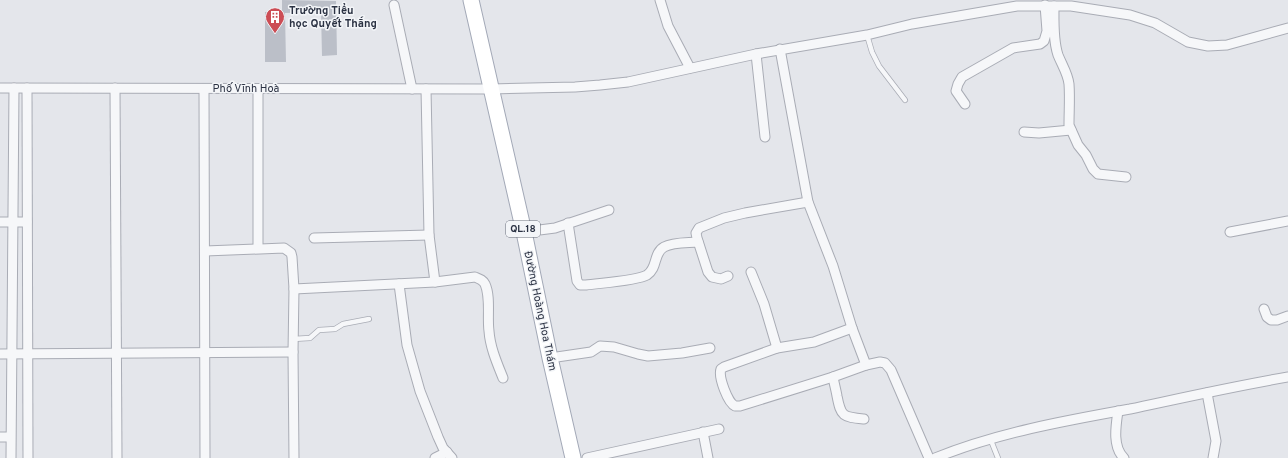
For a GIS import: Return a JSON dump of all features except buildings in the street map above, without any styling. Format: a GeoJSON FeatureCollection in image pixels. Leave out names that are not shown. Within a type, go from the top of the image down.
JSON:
{"type":"FeatureCollection","features":[{"type":"Feature","properties":{"kind":"main road","name":"Đường Hoàng Hoa Thám"},"geometry":{"type":"LineString","coordinates":[[471,0],[524,232],[550,358],[573,458]]}},
{"type":"Feature","properties":{"kind":"street"},"geometry":{"type":"LineString","coordinates":[[660,0],[668,26],[690,68]]}},
{"type":"Feature","properties":{"kind":"street","name":"Phố Vĩnh Hoà"},"geometry":{"type":"LineString","coordinates":[[0,88],[491,89],[600,85],[628,82],[780,49],[867,35],[912,24],[1016,6],[1051,4],[1130,15],[1155,23],[1188,42],[1208,46],[1227,45],[1288,28]]}},
{"type":"Feature","properties":{"kind":"street"},"geometry":{"type":"LineString","coordinates":[[965,104],[956,91],[962,76],[1013,48],[1040,44],[1044,41],[1051,4]]}},
{"type":"Feature","properties":{"kind":"street"},"geometry":{"type":"LineString","coordinates":[[1051,4],[1058,55],[1067,74],[1069,84],[1069,125],[1071,130],[1078,146],[1086,155],[1093,169],[1098,174],[1126,177]]}},
{"type":"Feature","properties":{"kind":"street"},"geometry":{"type":"LineString","coordinates":[[394,5],[412,89]]}},
{"type":"Feature","properties":{"kind":"street"},"geometry":{"type":"LineString","coordinates":[[780,49],[808,202],[833,266],[852,328],[866,365]]}},
{"type":"Feature","properties":{"kind":"street"},"geometry":{"type":"LineString","coordinates":[[756,54],[765,137]]}},
{"type":"Feature","properties":{"kind":"street"},"geometry":{"type":"LineString","coordinates":[[11,458],[14,88]]}},
{"type":"Feature","properties":{"kind":"street"},"geometry":{"type":"LineString","coordinates":[[27,88],[28,458]]}},
{"type":"Feature","properties":{"kind":"street"},"geometry":{"type":"LineString","coordinates":[[115,88],[117,458]]}},
{"type":"Feature","properties":{"kind":"street"},"geometry":{"type":"LineString","coordinates":[[204,89],[205,458]]}},
{"type":"Feature","properties":{"kind":"street"},"geometry":{"type":"LineString","coordinates":[[258,89],[258,248]]}},
{"type":"Feature","properties":{"kind":"street"},"geometry":{"type":"LineString","coordinates":[[426,89],[429,235],[435,282]]}},
{"type":"Feature","properties":{"kind":"street"},"geometry":{"type":"LineString","coordinates":[[1024,132],[1039,134],[1071,130]]}},
{"type":"Feature","properties":{"kind":"street"},"geometry":{"type":"LineString","coordinates":[[728,276],[721,278],[712,277],[708,272],[696,233],[699,228],[745,213],[808,202]]}},
{"type":"Feature","properties":{"kind":"street"},"geometry":{"type":"LineString","coordinates":[[524,232],[555,228],[609,210]]}},
{"type":"Feature","properties":{"kind":"street"},"geometry":{"type":"LineString","coordinates":[[1230,232],[1288,221]]}},
{"type":"Feature","properties":{"kind":"street"},"geometry":{"type":"LineString","coordinates":[[0,222],[27,222]]}},
{"type":"Feature","properties":{"kind":"street"},"geometry":{"type":"LineString","coordinates":[[568,223],[576,281],[580,285],[646,275],[654,268],[657,255],[663,248],[668,245],[698,242]]}},
{"type":"Feature","properties":{"kind":"street"},"geometry":{"type":"LineString","coordinates":[[314,238],[429,235]]}},
{"type":"Feature","properties":{"kind":"street"},"geometry":{"type":"LineString","coordinates":[[205,251],[284,248],[291,253],[294,289],[294,458]]}},
{"type":"Feature","properties":{"kind":"street"},"geometry":{"type":"LineString","coordinates":[[751,272],[764,304],[777,348]]}},
{"type":"Feature","properties":{"kind":"street"},"geometry":{"type":"LineString","coordinates":[[294,289],[435,282],[476,277],[481,279],[487,292],[488,331],[494,355],[503,378]]}},
{"type":"Feature","properties":{"kind":"street"},"geometry":{"type":"LineString","coordinates":[[399,284],[408,345],[420,391],[438,437],[450,455],[435,458]]}},
{"type":"Feature","properties":{"kind":"street"},"geometry":{"type":"LineString","coordinates":[[1264,309],[1267,317],[1271,320],[1277,320],[1288,316]]}},
{"type":"Feature","properties":{"kind":"street"},"geometry":{"type":"LineString","coordinates":[[852,328],[814,342],[777,348],[721,369],[720,375],[730,402],[736,406],[740,406],[866,365],[880,362],[885,363],[892,370],[929,458]]}},
{"type":"Feature","properties":{"kind":"street"},"geometry":{"type":"LineString","coordinates":[[550,358],[591,352],[600,346],[614,347],[648,356],[682,353],[710,348]]}},
{"type":"Feature","properties":{"kind":"street"},"geometry":{"type":"LineString","coordinates":[[0,354],[293,352]]}},
{"type":"Feature","properties":{"kind":"street"},"geometry":{"type":"LineString","coordinates":[[832,377],[840,410],[844,415],[864,419]]}},
{"type":"Feature","properties":{"kind":"street"},"geometry":{"type":"LineString","coordinates":[[935,458],[990,438],[1050,424],[1288,377]]}},
{"type":"Feature","properties":{"kind":"street"},"geometry":{"type":"LineString","coordinates":[[1206,394],[1216,441],[1213,458]]}},
{"type":"Feature","properties":{"kind":"street"},"geometry":{"type":"LineString","coordinates":[[1118,411],[1116,423],[1117,447],[1119,453],[1124,458]]}},
{"type":"Feature","properties":{"kind":"street"},"geometry":{"type":"LineString","coordinates":[[587,458],[719,429]]}},
{"type":"Feature","properties":{"kind":"street"},"geometry":{"type":"LineString","coordinates":[[703,432],[708,458]]}},
{"type":"Feature","properties":{"kind":"street"},"geometry":{"type":"LineString","coordinates":[[0,437],[10,437]]}},
{"type":"Feature","properties":{"kind":"lane"},"geometry":{"type":"LineString","coordinates":[[867,35],[878,66],[905,100]]}},
{"type":"Feature","properties":{"kind":"lane"},"geometry":{"type":"LineString","coordinates":[[293,338],[310,338],[319,330],[335,329],[343,324],[368,319]]}},
{"type":"Feature","properties":{"kind":"lane"},"geometry":{"type":"LineString","coordinates":[[990,438],[998,458]]}},
{"type":"Feature","properties":{"kind":"place","name":"Trường Tiểu học Quyết Thắng"},"geometry":{"type":"Point","coordinates":[275,34]}}]}
